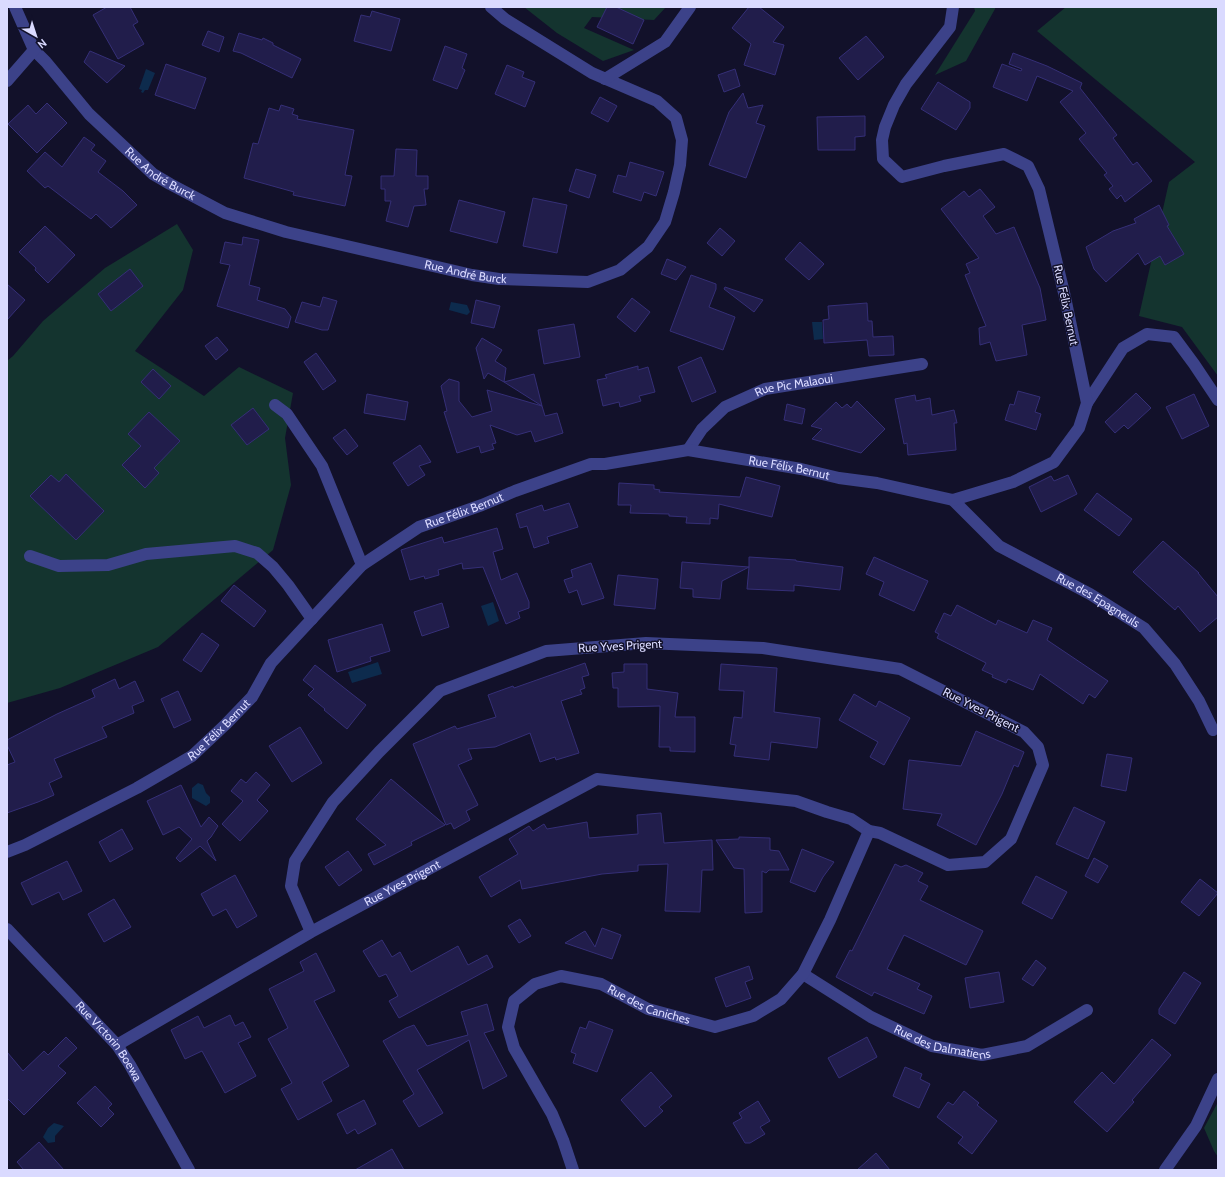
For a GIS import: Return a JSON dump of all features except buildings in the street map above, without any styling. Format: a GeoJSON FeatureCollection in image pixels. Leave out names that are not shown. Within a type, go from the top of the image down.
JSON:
{"type":"FeatureCollection","features":[{"type":"Feature","properties":{"kind":"street","name":"Rue André Burck"},"geometry":{"type":"LineString","coordinates":[[15,7],[34,50],[46,62],[89,114],[153,174],[225,213],[286,232],[472,275],[507,279],[588,282],[620,270],[648,247],[665,222],[680,165],[682,140],[676,118],[657,101],[592,73],[505,19],[491,7]]}},
{"type":"Feature","properties":{"kind":"street"},"geometry":{"type":"LineString","coordinates":[[605,79],[665,42],[690,7]]}},
{"type":"Feature","properties":{"kind":"street","name":"Rue Félix Bernut"},"geometry":{"type":"LineString","coordinates":[[7,852],[25,845],[137,788],[192,756],[252,697],[271,663],[362,565],[419,526],[482,505],[514,491],[591,464],[605,464],[688,450],[801,469],[839,478],[878,483],[953,500],[1013,482],[1054,462],[1079,428],[1087,403],[1039,189],[1028,166],[1004,154],[944,166],[902,177],[883,159],[882,140],[885,127],[894,105],[906,84],[950,27],[953,7]]}},
{"type":"Feature","properties":{"kind":"street"},"geometry":{"type":"LineString","coordinates":[[7,80],[34,50]]}},
{"type":"Feature","properties":{"kind":"street"},"geometry":{"type":"LineString","coordinates":[[1087,403],[1123,348],[1147,334],[1174,337],[1218,400]]}},
{"type":"Feature","properties":{"kind":"street","name":"Rue Pic Malaoui"},"geometry":{"type":"LineString","coordinates":[[688,450],[702,429],[725,406],[765,389],[922,364]]}},
{"type":"Feature","properties":{"kind":"street"},"geometry":{"type":"LineString","coordinates":[[275,405],[287,414],[322,466],[362,565]]}},
{"type":"Feature","properties":{"kind":"street","name":"Rue des Epagneuls"},"geometry":{"type":"LineString","coordinates":[[953,500],[999,546],[1090,594],[1144,628],[1175,664],[1199,701],[1213,730]]}},
{"type":"Feature","properties":{"kind":"street"},"geometry":{"type":"LineString","coordinates":[[30,556],[59,566],[108,565],[146,554],[235,546],[257,553],[273,567],[288,584],[312,619]]}},
{"type":"Feature","properties":{"kind":"street","name":"Rue Yves Prigent"},"geometry":{"type":"LineString","coordinates":[[117,1045],[311,932],[597,779],[796,801],[851,819],[869,831],[880,833],[948,865],[985,862],[1011,839],[1043,765],[1038,746],[1024,732],[900,669],[763,648],[646,643],[546,651],[440,691],[333,802],[295,861],[291,886],[311,932]]}},
{"type":"Feature","properties":{"kind":"street","name":"Rue des Caniches"},"geometry":{"type":"LineString","coordinates":[[573,1170],[552,1114],[514,1048],[508,1027],[514,1001],[535,984],[561,976],[601,984],[648,1009],[715,1027],[753,1016],[781,999],[803,974],[830,920],[869,831]]}},
{"type":"Feature","properties":{"kind":"street","name":"Rue Victorin Boewa"},"geometry":{"type":"LineString","coordinates":[[7,929],[117,1045],[130,1065],[189,1170]]}},
{"type":"Feature","properties":{"kind":"street","name":"Rue des Dalmatiens"},"geometry":{"type":"LineString","coordinates":[[803,974],[871,1017],[932,1046],[982,1055],[1027,1046],[1087,1010]]}},
{"type":"Feature","properties":{"kind":"street"},"geometry":{"type":"LineString","coordinates":[[1165,1170],[1196,1126],[1218,1079]]}},
{"type":"Feature","properties":{"kind":"green space"},"geometry":{"type":"Polygon","coordinates":[[[524,7],[666,7],[654,20],[592,17],[584,28],[634,50],[603,61],[557,33],[524,7]]]}},
{"type":"Feature","properties":{"kind":"green space"},"geometry":{"type":"Polygon","coordinates":[[[974,7],[995,7],[995,9],[966,61],[935,75],[975,11],[974,7]]]}},
{"type":"Feature","properties":{"kind":"green space"},"geometry":{"type":"Polygon","coordinates":[[[1066,7],[1218,7],[1218,376],[1182,327],[1139,316],[1169,182],[1195,162],[1037,31],[1066,7]]]}},
{"type":"Feature","properties":{"kind":"green space"},"geometry":{"type":"Polygon","coordinates":[[[177,224],[193,250],[183,290],[135,351],[204,396],[239,367],[293,393],[285,438],[291,485],[273,550],[158,647],[60,688],[7,703],[7,361],[43,321],[105,268],[177,224]]]}},
{"type":"Feature","properties":{"kind":"green space"},"geometry":{"type":"Polygon","coordinates":[[[1218,1102],[1218,1157],[1204,1128],[1218,1102]]]}},
{"type":"Feature","properties":{"kind":"water"},"geometry":{"type":"Polygon","coordinates":[[[146,69],[155,73],[148,90],[145,90],[143,93],[141,92],[142,90],[139,89],[146,69]]]}},
{"type":"Feature","properties":{"kind":"water"},"geometry":{"type":"Polygon","coordinates":[[[451,302],[467,305],[470,312],[467,315],[449,310],[451,302]]]}},
{"type":"Feature","properties":{"kind":"water"},"geometry":{"type":"Polygon","coordinates":[[[812,322],[822,322],[823,339],[814,340],[812,322]]]}},
{"type":"Feature","properties":{"kind":"water"},"geometry":{"type":"Polygon","coordinates":[[[493,602],[499,621],[488,626],[481,606],[493,602]]]}},
{"type":"Feature","properties":{"kind":"water"},"geometry":{"type":"Polygon","coordinates":[[[378,662],[382,674],[352,683],[348,672],[378,662]]]}},
{"type":"Feature","properties":{"kind":"water"},"geometry":{"type":"Polygon","coordinates":[[[198,783],[203,785],[206,793],[210,797],[210,803],[206,806],[192,798],[192,788],[198,783]]]}},
{"type":"Feature","properties":{"kind":"water"},"geometry":{"type":"Polygon","coordinates":[[[54,1123],[64,1126],[55,1136],[55,1142],[48,1143],[43,1137],[48,1128],[54,1123]]]}}]}
